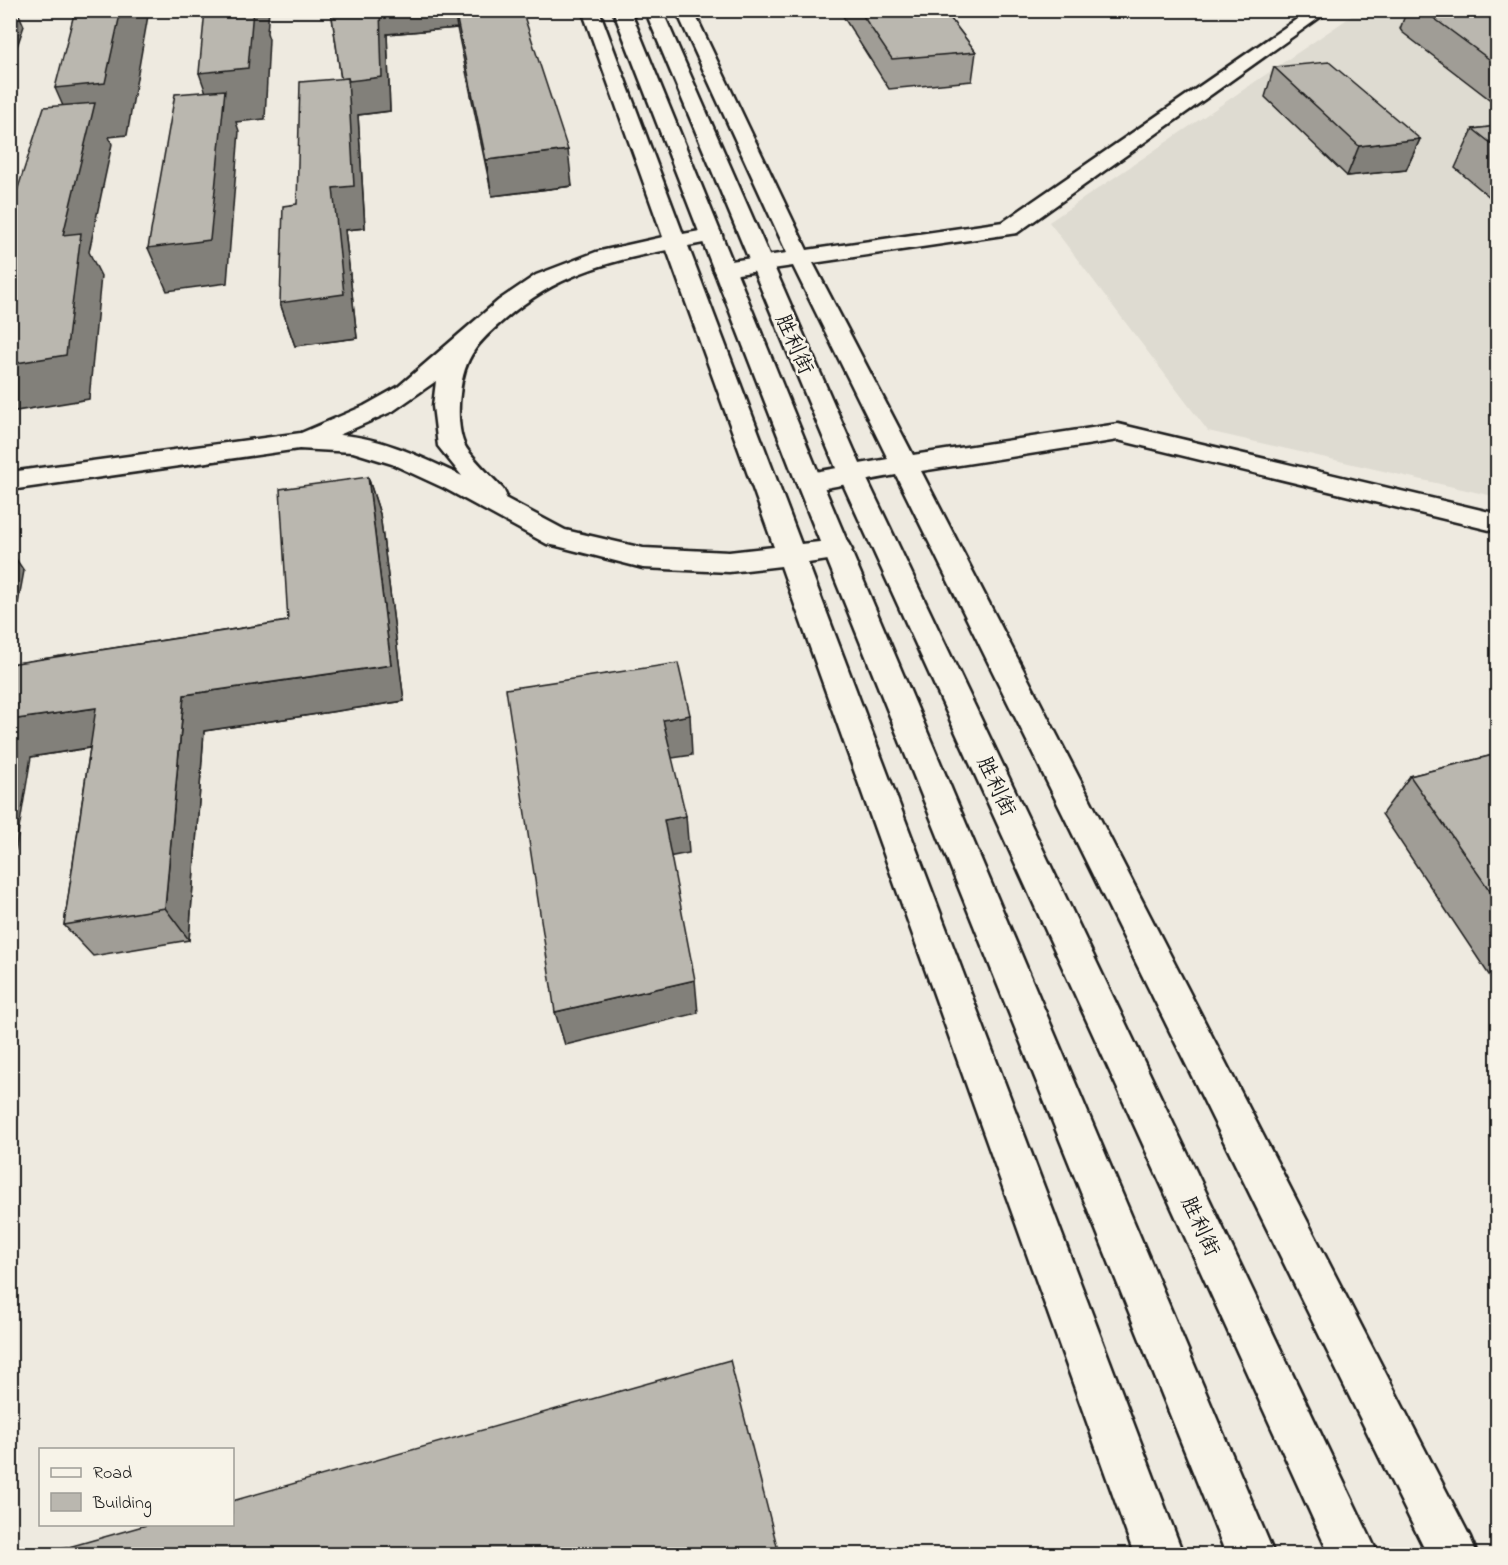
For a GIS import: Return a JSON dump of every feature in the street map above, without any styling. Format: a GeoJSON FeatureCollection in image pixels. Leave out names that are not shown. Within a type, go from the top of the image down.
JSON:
{"type":"FeatureCollection","features":[{"type":"Feature","properties":{"kind":"street"},"geometry":{"type":"LineString","coordinates":[[590,10],[1159,1554]]}},
{"type":"Feature","properties":{"kind":"street","name":"胜利街"},"geometry":{"type":"LineString","coordinates":[[621,10],[810,482],[1250,1554]]}},
{"type":"Feature","properties":{"kind":"street","name":"胜利街"},"geometry":{"type":"LineString","coordinates":[[653,10],[851,473],[1354,1554]]}},
{"type":"Feature","properties":{"kind":"street"},"geometry":{"type":"LineString","coordinates":[[684,10],[800,258],[1454,1554]]}},
{"type":"Feature","properties":{"kind":"street"},"geometry":{"type":"LineString","coordinates":[[724,269],[1009,228],[1322,10]]}},
{"type":"Feature","properties":{"kind":"street"},"geometry":{"type":"LineString","coordinates":[[299,441],[361,418],[406,392],[515,298],[546,279],[576,266],[636,250],[711,235]]}},
{"type":"Feature","properties":{"kind":"street"},"geometry":{"type":"LineString","coordinates":[[463,344],[449,379],[446,406],[451,446],[476,477],[513,515]]}},
{"type":"Feature","properties":{"kind":"street"},"geometry":{"type":"LineString","coordinates":[[810,482],[851,473],[1118,432],[1497,523]]}},
{"type":"Feature","properties":{"kind":"street"},"geometry":{"type":"LineString","coordinates":[[10,481],[299,441],[355,444],[401,458],[453,482],[557,537],[643,558],[729,562],[791,553],[838,550]]}},
{"type":"Feature","properties":{"kind":"shaded area"},"geometry":{"type":"Polygon","coordinates":[[[1359,11],[1497,11],[1497,497],[1208,431],[1049,222],[1359,11]]]}},
{"type":"Feature","properties":{"kind":"building"},"geometry":{"type":"Polygon","coordinates":[[[75,10],[121,10],[105,83],[55,88],[75,10]]]}},
{"type":"Feature","properties":{"kind":"building"},"geometry":{"type":"Polygon","coordinates":[[[205,10],[253,10],[248,68],[199,73],[205,10]]]}},
{"type":"Feature","properties":{"kind":"building"},"geometry":{"type":"Polygon","coordinates":[[[331,10],[380,10],[382,77],[349,81],[348,78],[341,79],[331,10]]]}},
{"type":"Feature","properties":{"kind":"building"},"geometry":{"type":"Polygon","coordinates":[[[455,10],[522,10],[568,150],[486,160],[455,10]]]}},
{"type":"Feature","properties":{"kind":"building"},"geometry":{"type":"Polygon","coordinates":[[[859,10],[944,10],[976,52],[892,59],[859,10]]]}},
{"type":"Feature","properties":{"kind":"building"},"geometry":{"type":"Polygon","coordinates":[[[1423,10],[1482,10],[1497,21],[1497,65],[1423,10]]]}},
{"type":"Feature","properties":{"kind":"building"},"geometry":{"type":"Polygon","coordinates":[[[1329,62],[1420,139],[1359,146],[1274,67],[1329,62]]]}},
{"type":"Feature","properties":{"kind":"building"},"geometry":{"type":"Polygon","coordinates":[[[348,78],[354,186],[333,188],[344,294],[280,303],[283,206],[297,204],[300,82],[348,78]]]}},
{"type":"Feature","properties":{"kind":"building"},"geometry":{"type":"Polygon","coordinates":[[[225,90],[210,240],[148,248],[175,94],[225,90]]]}},
{"type":"Feature","properties":{"kind":"building"},"geometry":{"type":"Polygon","coordinates":[[[95,103],[63,235],[81,233],[66,355],[10,364],[10,213],[44,107],[95,103]]]}},
{"type":"Feature","properties":{"kind":"building"},"geometry":{"type":"Polygon","coordinates":[[[1497,126],[1497,148],[1473,129],[1497,126]]]}},
{"type":"Feature","properties":{"kind":"building"},"geometry":{"type":"Polygon","coordinates":[[[368,477],[391,665],[184,695],[165,908],[64,925],[96,708],[10,720],[10,664],[288,621],[280,489],[368,477]]]}},
{"type":"Feature","properties":{"kind":"building"},"geometry":{"type":"Polygon","coordinates":[[[678,663],[690,715],[663,720],[686,816],[664,820],[695,980],[555,1012],[506,689],[678,663]]]}},
{"type":"Feature","properties":{"kind":"building"},"geometry":{"type":"Polygon","coordinates":[[[1497,754],[1497,901],[1410,776],[1497,754]]]}},
{"type":"Feature","properties":{"kind":"building"},"geometry":{"type":"Polygon","coordinates":[[[730,1360],[779,1554],[44,1554],[143,1526],[234,1526],[234,1500],[730,1360]]]}}]}
